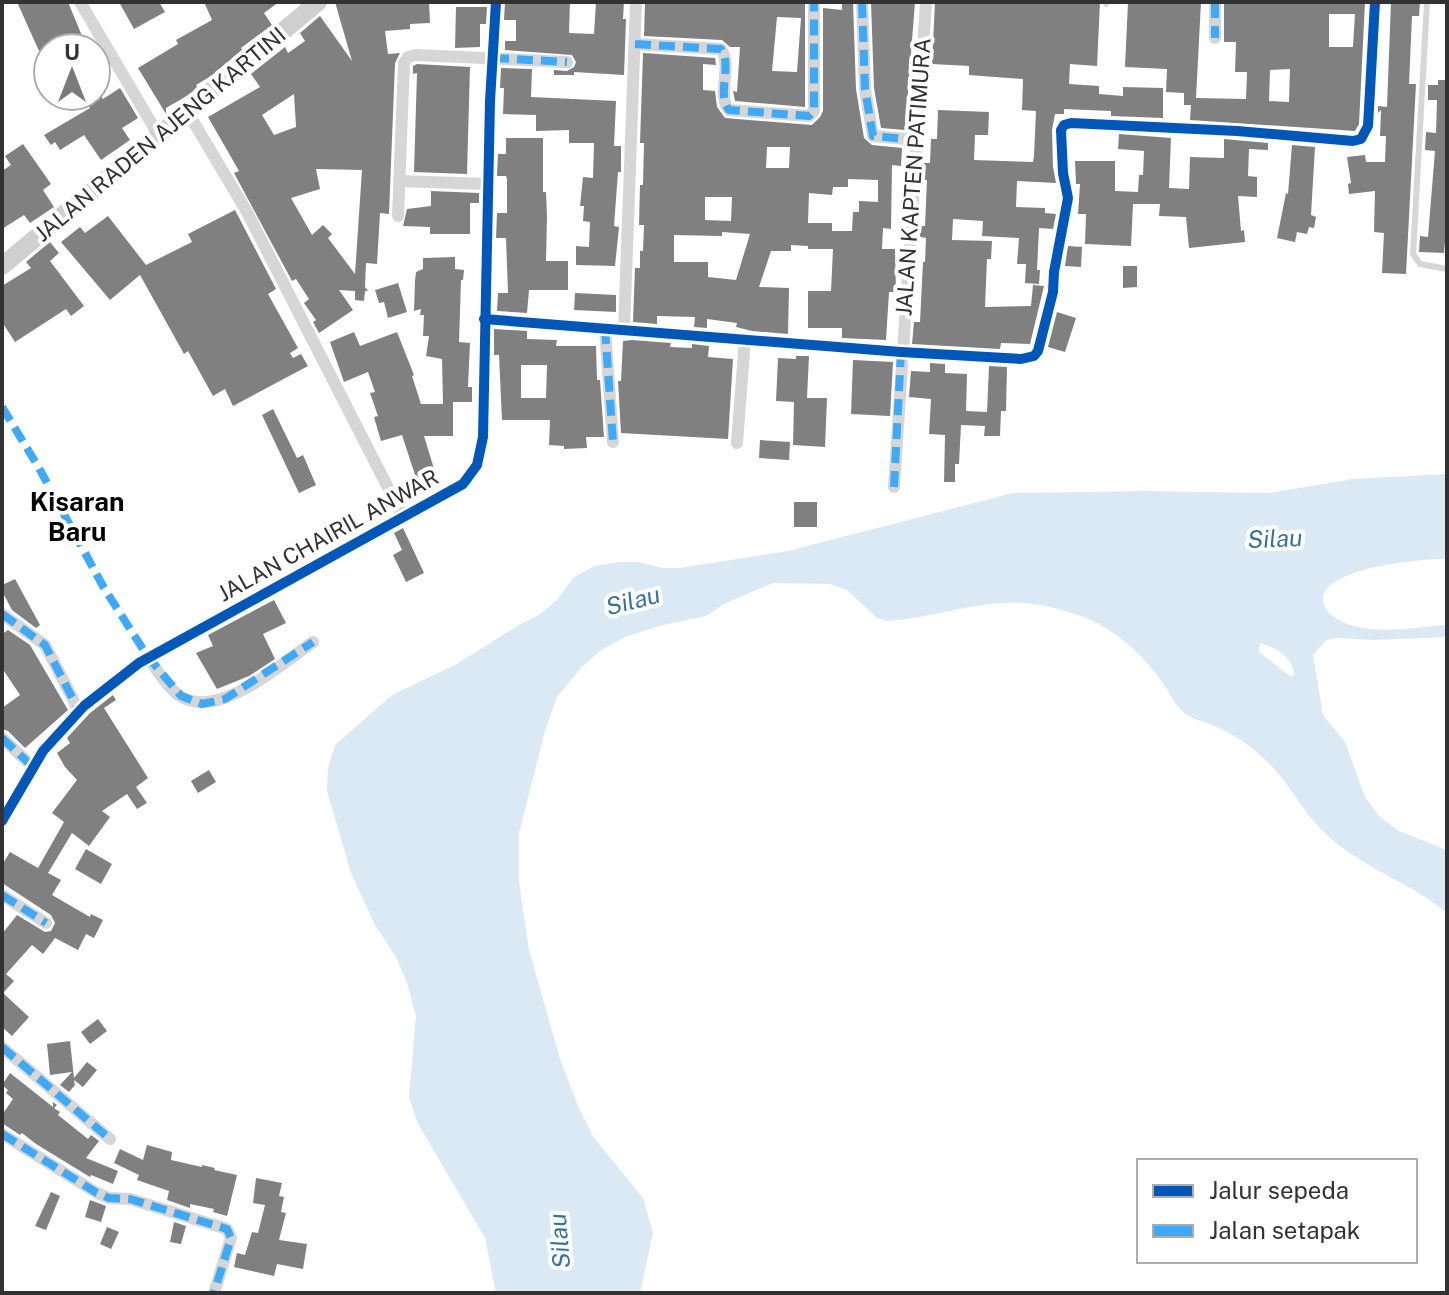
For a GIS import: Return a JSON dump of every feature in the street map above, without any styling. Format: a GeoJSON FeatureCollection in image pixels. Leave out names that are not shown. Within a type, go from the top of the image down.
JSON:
{"type":"FeatureCollection","features":[{"type":"Feature","properties":{"kind":"street"},"geometry":{"type":"LineString","coordinates":[[80,2],[159,136]]}},
{"type":"Feature","properties":{"kind":"street","name":"JALAN RADEN AJENG KARTINI"},"geometry":{"type":"LineString","coordinates":[[2,266],[318,2]]}},
{"type":"Feature","properties":{"kind":"street","name":"JALAN CHAIRIL ANWAR"},"geometry":{"type":"LineString","coordinates":[[2,821],[43,751],[79,711],[148,657],[463,484],[477,465],[483,437],[487,184],[496,2]]}},
{"type":"Feature","properties":{"kind":"street"},"geometry":{"type":"LineString","coordinates":[[624,330],[636,2]]}},
{"type":"Feature","properties":{"kind":"street"},"geometry":{"type":"LineString","coordinates":[[635,44],[721,49],[726,56],[724,103],[729,110],[809,116],[814,111],[814,2]]}},
{"type":"Feature","properties":{"kind":"street"},"geometry":{"type":"LineString","coordinates":[[862,2],[865,89],[873,136],[916,140]]}},
{"type":"Feature","properties":{"kind":"street","name":"JALAN KAPTEN PATIMURA"},"geometry":{"type":"LineString","coordinates":[[894,487],[926,2]]}},
{"type":"Feature","properties":{"kind":"street"},"geometry":{"type":"LineString","coordinates":[[1215,2],[1215,38]]}},
{"type":"Feature","properties":{"kind":"street"},"geometry":{"type":"LineString","coordinates":[[484,319],[901,352],[1021,359],[1034,356],[1038,351],[1053,292],[1068,198],[1063,173],[1061,130],[1064,125],[1361,139],[1368,126],[1375,2]]}},
{"type":"Feature","properties":{"kind":"street"},"geometry":{"type":"LineString","coordinates":[[398,216],[404,63],[408,57],[567,62]]}},
{"type":"Feature","properties":{"kind":"street"},"geometry":{"type":"LineString","coordinates":[[187,111],[247,212],[403,517]]}},
{"type":"Feature","properties":{"kind":"street"},"geometry":{"type":"LineString","coordinates":[[399,181],[487,184]]}},
{"type":"Feature","properties":{"kind":"street"},"geometry":{"type":"LineString","coordinates":[[605,328],[613,442]]}},
{"type":"Feature","properties":{"kind":"street"},"geometry":{"type":"LineString","coordinates":[[737,443],[745,339]]}},
{"type":"Feature","properties":{"kind":"street"},"geometry":{"type":"LineString","coordinates":[[2,614],[45,645],[79,711]]}},
{"type":"Feature","properties":{"kind":"street"},"geometry":{"type":"LineString","coordinates":[[148,657],[181,696],[202,704],[233,696],[313,642]]}},
{"type":"Feature","properties":{"kind":"street"},"geometry":{"type":"LineString","coordinates":[[2,738],[33,767]]}},
{"type":"Feature","properties":{"kind":"street"},"geometry":{"type":"LineString","coordinates":[[2,895],[46,923]]}},
{"type":"Feature","properties":{"kind":"street"},"geometry":{"type":"LineString","coordinates":[[2,1047],[110,1139]]}},
{"type":"Feature","properties":{"kind":"street"},"geometry":{"type":"LineString","coordinates":[[2,1134],[97,1193],[109,1198],[145,1203],[227,1229],[231,1238],[214,1293]]}},
{"type":"Feature","properties":{"kind":"lane"},"geometry":{"type":"LineString","coordinates":[[1427,2],[1413,254],[1420,264],[1447,269]]}},
{"type":"Feature","properties":{"kind":"water","name":"Silau"},"geometry":{"type":"Polygon","coordinates":[[[1447,474],[1447,559],[1395,563],[1351,574],[1335,582],[1325,592],[1324,605],[1332,616],[1354,626],[1388,630],[1447,625],[1447,637],[1336,638],[1326,640],[1313,655],[1323,715],[1345,742],[1365,797],[1380,817],[1399,831],[1447,850],[1447,913],[1339,845],[1316,824],[1280,775],[1252,748],[1184,712],[1135,650],[1107,629],[1076,614],[1039,605],[1001,603],[888,621],[877,618],[847,590],[830,584],[773,583],[724,604],[706,616],[625,637],[600,651],[581,668],[557,697],[545,731],[519,833],[519,882],[529,950],[560,1059],[594,1138],[643,1198],[653,1233],[640,1293],[496,1293],[485,1238],[417,1122],[409,1097],[416,1016],[396,957],[375,925],[351,873],[327,791],[328,768],[335,745],[392,695],[455,665],[539,615],[557,600],[573,578],[594,566],[639,562],[662,568],[680,568],[788,551],[1013,493],[1269,493],[1353,479],[1447,474]],[[1260,643],[1259,652],[1294,676],[1288,659],[1260,643]]]}},
{"type":"Feature","properties":{"kind":"building"},"geometry":{"type":"Polygon","coordinates":[[[17,2],[68,2],[80,32],[32,32],[32,35],[17,2]]]}},
{"type":"Feature","properties":{"kind":"building"},"geometry":{"type":"Polygon","coordinates":[[[119,2],[159,2],[165,12],[134,29],[119,2]]]}},
{"type":"Feature","properties":{"kind":"building"},"geometry":{"type":"Polygon","coordinates":[[[204,2],[279,2],[264,13],[272,25],[196,85],[190,94],[166,108],[166,114],[138,68],[178,44],[176,40],[212,20],[204,2]]]}},
{"type":"Feature","properties":{"kind":"building"},"geometry":{"type":"Polygon","coordinates":[[[335,2],[429,2],[430,23],[410,24],[410,29],[385,31],[388,54],[400,53],[395,63],[389,214],[380,213],[377,264],[366,263],[365,287],[368,291],[365,291],[364,301],[355,300],[355,291],[339,290],[353,310],[319,333],[313,322],[316,320],[304,303],[309,299],[296,279],[292,281],[234,173],[239,171],[208,117],[260,87],[251,74],[285,47],[288,53],[305,41],[300,33],[320,16],[352,61],[335,2]],[[294,94],[262,115],[274,135],[296,127],[294,94]],[[316,169],[320,189],[291,198],[312,235],[323,225],[332,234],[328,238],[355,274],[362,170],[316,169]]]}},
{"type":"Feature","properties":{"kind":"building"},"geometry":{"type":"Polygon","coordinates":[[[505,2],[570,2],[569,33],[594,34],[596,2],[624,2],[624,75],[574,72],[574,75],[554,75],[554,70],[567,71],[574,67],[576,62],[572,55],[505,50],[505,41],[516,41],[516,20],[504,20],[505,2]]]}},
{"type":"Feature","properties":{"kind":"building"},"geometry":{"type":"Polygon","coordinates":[[[645,2],[805,2],[805,107],[735,101],[733,91],[737,92],[740,47],[730,47],[722,40],[644,36],[645,2]],[[777,17],[772,71],[797,72],[801,18],[777,17]]]}},
{"type":"Feature","properties":{"kind":"building"},"geometry":{"type":"Polygon","coordinates":[[[842,2],[853,2],[856,89],[864,138],[872,145],[902,148],[901,166],[892,165],[891,229],[883,228],[882,249],[895,249],[896,292],[889,292],[886,340],[842,338],[842,328],[808,328],[808,291],[831,291],[833,249],[808,249],[808,246],[791,245],[791,251],[771,251],[759,287],[789,288],[788,334],[752,331],[736,327],[737,323],[707,319],[707,328],[694,327],[695,317],[657,316],[657,324],[633,322],[635,268],[640,268],[644,225],[639,225],[644,143],[640,143],[643,53],[715,58],[716,65],[703,64],[703,90],[715,91],[717,107],[725,118],[812,125],[823,111],[823,8],[842,10],[842,2]],[[767,147],[766,168],[789,168],[790,147],[767,147]],[[848,179],[848,187],[833,187],[832,195],[809,193],[808,223],[832,223],[832,231],[852,231],[853,212],[859,212],[859,201],[878,202],[878,180],[848,179]],[[705,197],[705,220],[731,221],[732,197],[705,197]],[[722,232],[722,236],[674,235],[674,262],[708,262],[708,277],[736,280],[750,234],[722,232]]]}},
{"type":"Feature","properties":{"kind":"building"},"geometry":{"type":"Polygon","coordinates":[[[871,2],[915,2],[905,130],[881,128],[874,88],[871,2]]]}},
{"type":"Feature","properties":{"kind":"building"},"geometry":{"type":"Polygon","coordinates":[[[935,2],[1100,2],[1097,66],[1070,64],[1069,84],[1099,86],[1099,94],[1123,96],[1123,87],[1163,88],[1163,118],[1111,116],[1111,111],[1064,109],[1064,114],[1055,114],[1052,130],[1056,183],[1017,181],[1016,207],[1045,208],[1045,213],[1056,214],[1053,229],[1039,228],[1039,284],[1025,283],[1026,264],[1017,264],[1019,238],[982,236],[983,221],[953,219],[952,240],[992,241],[991,259],[987,259],[985,307],[1031,306],[1033,285],[1044,286],[1030,344],[1001,343],[1000,349],[912,344],[914,322],[920,322],[925,262],[926,238],[920,237],[920,226],[925,226],[927,180],[923,180],[924,163],[930,163],[931,139],[937,139],[938,110],[989,112],[988,135],[975,135],[974,160],[1033,162],[1034,156],[1036,111],[1022,110],[1023,79],[969,75],[969,66],[932,64],[935,2]]]}},
{"type":"Feature","properties":{"kind":"building"},"geometry":{"type":"Polygon","coordinates":[[[1128,2],[1201,2],[1196,98],[1246,99],[1247,72],[1235,72],[1236,42],[1224,42],[1224,2],[1365,2],[1359,124],[1355,131],[1190,120],[1191,105],[1184,105],[1184,93],[1166,92],[1167,69],[1125,67],[1128,2]],[[1329,14],[1329,47],[1353,47],[1355,14],[1329,14]],[[1290,69],[1270,70],[1269,101],[1289,102],[1290,69]]]}},
{"type":"Feature","properties":{"kind":"building"},"geometry":{"type":"Polygon","coordinates":[[[1391,2],[1420,2],[1419,16],[1412,16],[1409,84],[1416,84],[1406,274],[1382,273],[1384,233],[1374,232],[1375,191],[1349,194],[1348,184],[1351,183],[1347,157],[1365,155],[1366,162],[1385,162],[1386,136],[1380,136],[1381,110],[1378,113],[1378,106],[1387,107],[1391,2]]]}},
{"type":"Feature","properties":{"kind":"building"},"geometry":{"type":"Polygon","coordinates":[[[456,7],[487,7],[486,24],[480,24],[480,47],[455,48],[456,7]]]}},
{"type":"Feature","properties":{"kind":"building"},"geometry":{"type":"Polygon","coordinates":[[[413,66],[470,67],[467,174],[414,172],[417,73],[413,74],[413,66]]]}},
{"type":"Feature","properties":{"kind":"building"},"geometry":{"type":"Polygon","coordinates":[[[501,68],[532,69],[531,97],[616,101],[614,146],[621,146],[621,172],[618,172],[614,226],[619,227],[615,266],[576,265],[576,246],[589,247],[590,222],[583,221],[584,206],[580,206],[583,177],[593,178],[594,143],[569,143],[569,130],[536,131],[536,115],[503,114],[501,68]]]}},
{"type":"Feature","properties":{"kind":"building"},"geometry":{"type":"Polygon","coordinates":[[[1438,80],[1447,80],[1447,220],[1444,253],[1419,252],[1420,236],[1428,237],[1435,151],[1425,150],[1426,132],[1436,133],[1437,100],[1428,100],[1428,85],[1438,85],[1438,80]]]}},
{"type":"Feature","properties":{"kind":"building"},"geometry":{"type":"Polygon","coordinates":[[[120,88],[138,118],[122,128],[130,140],[101,160],[84,135],[60,150],[55,142],[51,145],[44,135],[83,112],[112,112],[112,93],[120,88]]]}},
{"type":"Feature","properties":{"kind":"building"},"geometry":{"type":"Polygon","coordinates":[[[1119,134],[1171,138],[1169,188],[1189,189],[1190,157],[1224,158],[1224,139],[1268,143],[1268,150],[1249,149],[1248,176],[1257,177],[1257,197],[1238,196],[1245,242],[1189,248],[1186,217],[1159,216],[1160,204],[1133,204],[1131,246],[1085,244],[1086,214],[1078,214],[1080,184],[1076,184],[1075,161],[1115,161],[1115,191],[1138,192],[1139,175],[1143,175],[1144,151],[1118,149],[1119,134]]]}},
{"type":"Feature","properties":{"kind":"building"},"geometry":{"type":"Polygon","coordinates":[[[506,138],[543,138],[546,261],[568,261],[568,290],[529,290],[527,313],[497,311],[498,293],[508,293],[506,238],[496,238],[497,213],[507,213],[507,179],[506,176],[497,176],[498,154],[506,154],[506,138]]]}},
{"type":"Feature","properties":{"kind":"building"},"geometry":{"type":"Polygon","coordinates":[[[23,144],[51,184],[43,190],[54,207],[30,223],[24,215],[2,229],[2,171],[11,165],[5,156],[23,144]]]}},
{"type":"Feature","properties":{"kind":"building"},"geometry":{"type":"Polygon","coordinates":[[[1292,145],[1315,147],[1311,215],[1316,217],[1314,228],[1309,227],[1307,234],[1297,232],[1295,242],[1277,238],[1288,194],[1292,145]]]}},
{"type":"Feature","properties":{"kind":"building"},"geometry":{"type":"Polygon","coordinates":[[[431,191],[479,193],[479,203],[470,203],[470,234],[430,234],[430,227],[403,226],[407,209],[431,206],[431,191]]]}},
{"type":"Feature","properties":{"kind":"building"},"geometry":{"type":"Polygon","coordinates":[[[235,210],[276,289],[268,294],[298,348],[290,353],[293,358],[301,354],[308,366],[233,406],[225,389],[213,396],[188,351],[184,354],[140,275],[110,300],[61,242],[80,227],[85,233],[108,216],[146,265],[192,242],[188,234],[235,210]]]}},
{"type":"Feature","properties":{"kind":"building"},"geometry":{"type":"Polygon","coordinates":[[[50,242],[59,253],[50,261],[84,306],[71,316],[66,309],[15,342],[2,322],[2,286],[31,268],[26,262],[50,242]]]}},
{"type":"Feature","properties":{"kind":"building"},"geometry":{"type":"Polygon","coordinates":[[[1068,246],[1082,247],[1081,267],[1065,266],[1068,246]]]}},
{"type":"Feature","properties":{"kind":"building"},"geometry":{"type":"Polygon","coordinates":[[[455,257],[455,269],[464,270],[459,342],[470,343],[468,387],[472,387],[472,402],[453,402],[453,436],[424,436],[435,472],[416,478],[402,435],[381,441],[374,417],[378,416],[370,393],[375,392],[368,372],[344,382],[330,342],[354,332],[360,346],[397,332],[414,375],[421,404],[443,404],[442,359],[426,356],[429,336],[423,336],[424,315],[420,315],[421,309],[414,311],[415,281],[416,272],[423,269],[423,258],[455,257]]]}},
{"type":"Feature","properties":{"kind":"building"},"geometry":{"type":"Polygon","coordinates":[[[1123,266],[1137,266],[1137,287],[1123,288],[1123,266]]]}},
{"type":"Feature","properties":{"kind":"building"},"geometry":{"type":"Polygon","coordinates":[[[398,283],[407,312],[388,318],[384,302],[379,303],[375,290],[398,283]]]}},
{"type":"Feature","properties":{"kind":"building"},"geometry":{"type":"Polygon","coordinates":[[[575,293],[616,295],[616,312],[574,310],[575,293]]]}},
{"type":"Feature","properties":{"kind":"building"},"geometry":{"type":"Polygon","coordinates":[[[1057,312],[1076,318],[1065,352],[1048,347],[1057,312]]]}},
{"type":"Feature","properties":{"kind":"building"},"geometry":{"type":"Polygon","coordinates":[[[494,329],[527,331],[527,339],[557,340],[556,346],[596,346],[604,437],[586,437],[587,448],[564,449],[564,446],[549,445],[550,420],[502,420],[499,355],[494,355],[494,329]],[[521,365],[521,398],[546,398],[547,365],[521,365]]]}},
{"type":"Feature","properties":{"kind":"building"},"geometry":{"type":"Polygon","coordinates":[[[623,341],[671,343],[670,347],[692,348],[692,344],[709,346],[708,357],[733,359],[728,439],[621,433],[618,381],[621,381],[623,341]]]}},
{"type":"Feature","properties":{"kind":"building"},"geometry":{"type":"Polygon","coordinates":[[[796,356],[809,356],[807,398],[827,398],[825,447],[793,445],[794,402],[776,401],[778,358],[796,359],[796,356]]]}},
{"type":"Feature","properties":{"kind":"building"},"geometry":{"type":"Polygon","coordinates":[[[853,360],[893,362],[890,416],[851,414],[853,360]]]}},
{"type":"Feature","properties":{"kind":"building"},"geometry":{"type":"Polygon","coordinates":[[[930,363],[945,364],[945,373],[967,374],[966,411],[987,412],[989,366],[1007,367],[1006,411],[1001,411],[1000,436],[984,436],[985,426],[961,425],[955,482],[944,482],[945,435],[929,434],[931,399],[909,397],[911,371],[930,372],[930,363]]]}},
{"type":"Feature","properties":{"kind":"building"},"geometry":{"type":"Polygon","coordinates":[[[273,409],[297,458],[303,455],[316,485],[299,493],[262,415],[273,409]]]}},
{"type":"Feature","properties":{"kind":"building"},"geometry":{"type":"Polygon","coordinates":[[[760,440],[790,442],[789,460],[759,458],[760,440]]]}},
{"type":"Feature","properties":{"kind":"building"},"geometry":{"type":"Polygon","coordinates":[[[794,502],[817,502],[817,527],[794,527],[794,502]]]}},
{"type":"Feature","properties":{"kind":"building"},"geometry":{"type":"Polygon","coordinates":[[[403,528],[424,573],[406,582],[393,555],[402,550],[394,533],[403,528]]]}},
{"type":"Feature","properties":{"kind":"building"},"geometry":{"type":"Polygon","coordinates":[[[15,579],[40,625],[36,628],[12,610],[2,591],[2,585],[15,579]]]}},
{"type":"Feature","properties":{"kind":"building"},"geometry":{"type":"Polygon","coordinates":[[[274,600],[286,623],[263,634],[275,659],[249,676],[217,689],[196,653],[213,646],[208,635],[274,600]]]}},
{"type":"Feature","properties":{"kind":"building"},"geometry":{"type":"Polygon","coordinates":[[[8,630],[30,645],[68,710],[25,748],[2,729],[2,708],[20,695],[2,668],[2,634],[8,630]]]}},
{"type":"Feature","properties":{"kind":"building"},"geometry":{"type":"Polygon","coordinates":[[[113,695],[116,700],[104,708],[148,778],[136,787],[147,803],[137,809],[127,794],[102,811],[110,817],[89,846],[72,833],[48,873],[61,880],[52,895],[90,917],[91,914],[103,920],[94,938],[86,934],[78,950],[55,938],[43,954],[32,945],[6,974],[14,981],[3,993],[29,1017],[12,1036],[2,1027],[2,934],[17,915],[45,932],[51,931],[55,923],[51,915],[2,883],[2,865],[10,852],[38,868],[64,822],[52,813],[77,780],[57,753],[70,743],[67,738],[90,713],[113,695]]]}},
{"type":"Feature","properties":{"kind":"building"},"geometry":{"type":"Polygon","coordinates":[[[209,770],[216,782],[198,793],[191,781],[209,770]]]}},
{"type":"Feature","properties":{"kind":"building"},"geometry":{"type":"Polygon","coordinates":[[[86,849],[112,864],[101,884],[75,869],[86,849]]]}},
{"type":"Feature","properties":{"kind":"building"},"geometry":{"type":"Polygon","coordinates":[[[98,1019],[107,1031],[90,1044],[81,1032],[98,1019]]]}},
{"type":"Feature","properties":{"kind":"building"},"geometry":{"type":"Polygon","coordinates":[[[70,1041],[74,1078],[87,1062],[97,1070],[83,1087],[74,1080],[75,1085],[69,1092],[60,1085],[72,1072],[50,1075],[47,1044],[70,1041]]]}},
{"type":"Feature","properties":{"kind":"building"},"geometry":{"type":"Polygon","coordinates":[[[10,1073],[53,1107],[53,1102],[57,1105],[54,1108],[60,1112],[58,1115],[88,1139],[91,1135],[99,1141],[86,1158],[118,1171],[113,1184],[90,1177],[2,1123],[2,1115],[13,1099],[2,1085],[10,1073]]]}},
{"type":"Feature","properties":{"kind":"building"},"geometry":{"type":"Polygon","coordinates":[[[147,1145],[172,1152],[171,1160],[237,1175],[227,1216],[213,1212],[214,1209],[190,1204],[190,1208],[167,1200],[169,1191],[137,1180],[139,1175],[114,1163],[120,1149],[143,1160],[147,1145]]]}},
{"type":"Feature","properties":{"kind":"building"},"geometry":{"type":"Polygon","coordinates":[[[256,1178],[282,1183],[279,1196],[284,1197],[281,1212],[286,1213],[279,1240],[307,1244],[303,1269],[277,1264],[274,1276],[234,1267],[237,1253],[245,1255],[252,1232],[258,1233],[265,1205],[253,1203],[256,1178]]]}},
{"type":"Feature","properties":{"kind":"building"},"geometry":{"type":"Polygon","coordinates":[[[51,1192],[60,1196],[46,1230],[35,1226],[51,1192]]]}},
{"type":"Feature","properties":{"kind":"building"},"geometry":{"type":"Polygon","coordinates":[[[90,1200],[106,1206],[101,1222],[85,1217],[90,1200]]]}},
{"type":"Feature","properties":{"kind":"building"},"geometry":{"type":"Polygon","coordinates":[[[174,1222],[186,1226],[181,1244],[170,1242],[174,1222]]]}},
{"type":"Feature","properties":{"kind":"building"},"geometry":{"type":"Polygon","coordinates":[[[107,1227],[119,1232],[111,1249],[100,1244],[107,1227]]]}},
{"type":"Feature","properties":{"kind":"marked path"},"geometry":{"type":"LineString","coordinates":[[635,44],[721,49],[725,63],[724,96],[729,110],[809,116],[814,111],[814,2]]}},
{"type":"Feature","properties":{"kind":"marked path"},"geometry":{"type":"LineString","coordinates":[[862,2],[865,89],[873,136],[916,140]]}},
{"type":"Feature","properties":{"kind":"marked path"},"geometry":{"type":"LineString","coordinates":[[1215,2],[1215,38]]}},
{"type":"Feature","properties":{"kind":"marked path"},"geometry":{"type":"LineString","coordinates":[[493,58],[567,62]]}},
{"type":"Feature","properties":{"kind":"marked path"},"geometry":{"type":"LineString","coordinates":[[605,328],[613,442]]}},
{"type":"Feature","properties":{"kind":"marked path"},"geometry":{"type":"LineString","coordinates":[[894,487],[901,352]]}},
{"type":"Feature","properties":{"kind":"marked path"},"geometry":{"type":"LineString","coordinates":[[2,407],[104,588],[148,657],[181,696],[202,704],[225,699],[313,642]]}},
{"type":"Feature","properties":{"kind":"marked path"},"geometry":{"type":"LineString","coordinates":[[2,614],[45,645],[79,711]]}},
{"type":"Feature","properties":{"kind":"marked path"},"geometry":{"type":"LineString","coordinates":[[2,738],[33,767]]}},
{"type":"Feature","properties":{"kind":"marked path"},"geometry":{"type":"LineString","coordinates":[[2,895],[46,923]]}},
{"type":"Feature","properties":{"kind":"marked path"},"geometry":{"type":"LineString","coordinates":[[2,1047],[110,1139]]}},
{"type":"Feature","properties":{"kind":"marked path"},"geometry":{"type":"LineString","coordinates":[[2,1134],[97,1193],[109,1198],[130,1199],[227,1229],[231,1238],[214,1293]]}},
{"type":"Feature","properties":{"kind":"cycle path"},"geometry":{"type":"LineString","coordinates":[[2,821],[43,751],[84,706],[139,663],[463,484],[477,465],[483,437],[490,101],[496,2]]}},
{"type":"Feature","properties":{"kind":"cycle path"},"geometry":{"type":"LineString","coordinates":[[484,319],[901,352],[1021,359],[1034,356],[1038,351],[1053,292],[1068,198],[1063,173],[1061,130],[1064,125],[1361,139],[1368,126],[1375,2]]}},
{"type":"Feature","properties":{"kind":"district","name":"Kisaran Baru"},"geometry":{"type":"Point","coordinates":[77,517]}}]}
